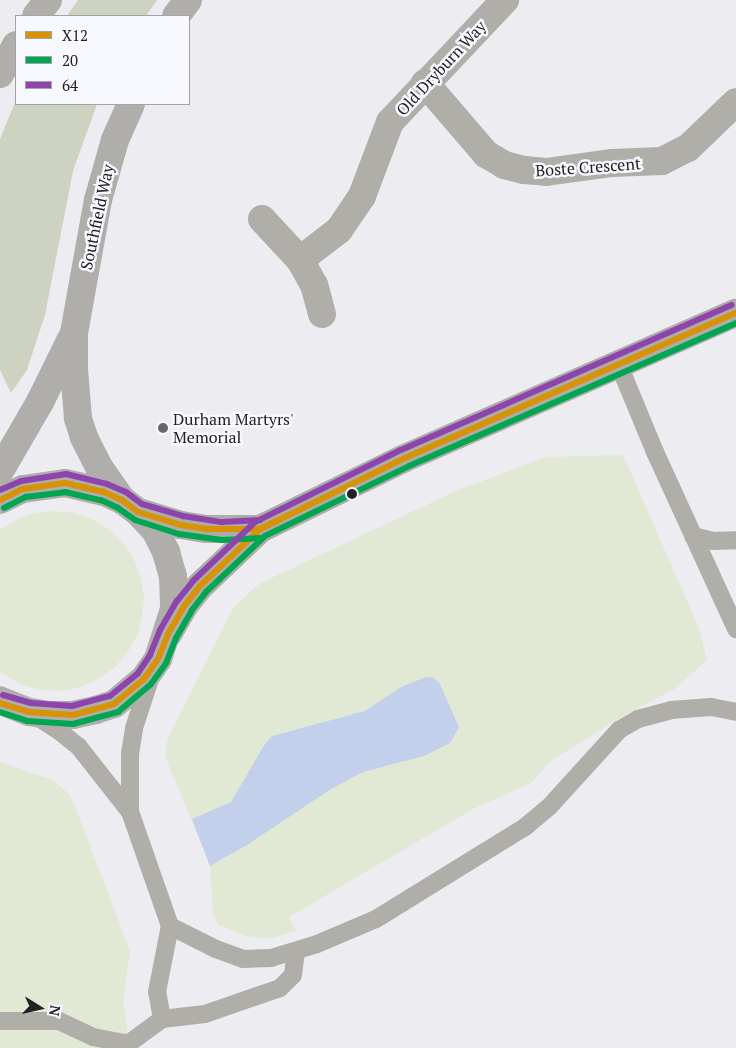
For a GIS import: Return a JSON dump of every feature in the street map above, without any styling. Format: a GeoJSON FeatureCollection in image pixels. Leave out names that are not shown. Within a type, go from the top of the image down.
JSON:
{"type":"FeatureCollection","features":[{"type":"Feature","properties":{"kind":"highway"},"geometry":{"type":"LineString","coordinates":[[177,15],[188,0]]}},
{"type":"Feature","properties":{"kind":"highway","name":"Southfield Way"},"geometry":{"type":"LineString","coordinates":[[9,705],[73,715],[114,704],[144,679],[158,658],[168,634],[174,609],[172,576],[166,552],[155,530],[130,506],[99,467],[84,437],[78,418],[74,369],[74,333],[98,200],[115,140],[131,105]]}},
{"type":"Feature","properties":{"kind":"highway","name":"Southfield Way"},"geometry":{"type":"LineString","coordinates":[[0,471],[40,402],[74,333]]}},
{"type":"Feature","properties":{"kind":"highway"},"geometry":{"type":"LineString","coordinates":[[0,500],[23,489],[65,483],[88,487],[130,506]]}},
{"type":"Feature","properties":{"kind":"main road"},"geometry":{"type":"LineString","coordinates":[[168,634],[185,604],[200,586],[260,529],[393,463],[736,312]]}},
{"type":"Feature","properties":{"kind":"main road"},"geometry":{"type":"LineString","coordinates":[[130,506],[181,525],[207,529],[260,529]]}},
{"type":"Feature","properties":{"kind":"street"},"geometry":{"type":"LineString","coordinates":[[37,15],[48,0]]}},
{"type":"Feature","properties":{"kind":"street","name":"Old Dryburn Way"},"geometry":{"type":"LineString","coordinates":[[300,260],[339,230],[362,196],[390,122],[505,0]]}},
{"type":"Feature","properties":{"kind":"street"},"geometry":{"type":"LineString","coordinates":[[0,74],[15,47]]}},
{"type":"Feature","properties":{"kind":"street","name":"Boste Crescent"},"geometry":{"type":"LineString","coordinates":[[425,84],[486,154],[504,165],[524,170],[546,172],[612,163],[662,161],[688,148],[736,102]]}},
{"type":"Feature","properties":{"kind":"street"},"geometry":{"type":"LineString","coordinates":[[262,219],[300,260],[314,285],[322,314]]}},
{"type":"Feature","properties":{"kind":"lane"},"geometry":{"type":"LineString","coordinates":[[619,365],[655,452],[736,625]]}},
{"type":"Feature","properties":{"kind":"lane"},"geometry":{"type":"LineString","coordinates":[[693,536],[713,541],[736,540]]}},
{"type":"Feature","properties":{"kind":"lane"},"geometry":{"type":"LineString","coordinates":[[130,812],[130,754],[134,728],[141,702],[158,658]]}},
{"type":"Feature","properties":{"kind":"lane"},"geometry":{"type":"LineString","coordinates":[[9,705],[62,733],[79,747],[130,812],[170,926],[157,992],[162,1019]]}},
{"type":"Feature","properties":{"kind":"lane"},"geometry":{"type":"LineString","coordinates":[[170,926],[216,949],[243,959],[271,958],[296,951],[376,919],[525,827],[549,807],[619,730],[638,719],[671,710],[711,707],[736,712]]}},
{"type":"Feature","properties":{"kind":"lane"},"geometry":{"type":"LineString","coordinates":[[0,1021],[59,1020],[93,1037],[127,1047],[162,1019],[205,1014],[280,988],[293,975],[296,951]]}},
{"type":"Feature","properties":{"kind":"green space"},"geometry":{"type":"Polygon","coordinates":[[[78,0],[157,0],[147,15],[68,15],[78,0]]]}},
{"type":"Feature","properties":{"kind":"green space"},"geometry":{"type":"Polygon","coordinates":[[[15,102],[15,105],[97,105],[73,171],[45,315],[27,370],[11,393],[0,370],[0,139],[15,102]]]}},
{"type":"Feature","properties":{"kind":"green space"},"geometry":{"type":"Polygon","coordinates":[[[623,455],[699,628],[707,660],[674,689],[611,723],[551,761],[531,783],[473,809],[289,917],[296,931],[272,938],[248,937],[218,925],[213,913],[210,866],[165,756],[167,740],[233,608],[259,584],[456,491],[546,457],[623,455]]]}},
{"type":"Feature","properties":{"kind":"green space"},"geometry":{"type":"Polygon","coordinates":[[[54,511],[73,513],[92,519],[109,530],[123,543],[134,559],[141,578],[144,598],[137,636],[127,653],[114,668],[98,679],[80,687],[61,691],[42,690],[22,685],[0,672],[0,530],[14,521],[34,513],[54,511]]]}},
{"type":"Feature","properties":{"kind":"green space"},"geometry":{"type":"Polygon","coordinates":[[[0,762],[52,780],[65,790],[73,801],[130,951],[123,1001],[130,1048],[0,1048],[0,762]]]}},
{"type":"Feature","properties":{"kind":"water"},"geometry":{"type":"Polygon","coordinates":[[[426,677],[434,678],[440,684],[459,727],[450,743],[424,756],[363,772],[331,789],[247,845],[210,866],[192,819],[231,802],[263,747],[272,736],[365,711],[401,687],[426,677]]]}},
{"type":"Feature","properties":{"kind":"transit line","name":"64"},"geometry":{"type":"LineString","coordinates":[[3,695],[31,703],[72,706],[110,696],[138,673],[150,655],[160,630],[177,601],[193,581],[255,522],[401,450],[732,305]]}},
{"type":"Feature","properties":{"kind":"transit line","name":"X12"},"geometry":{"type":"LineString","coordinates":[[0,703],[29,712],[73,715],[114,704],[144,679],[158,659],[168,634],[185,605],[200,586],[260,529],[405,458],[736,313]]}},
{"type":"Feature","properties":{"kind":"transit line","name":"20"},"geometry":{"type":"LineString","coordinates":[[0,712],[27,721],[73,724],[118,712],[151,684],[166,663],[176,638],[192,610],[206,592],[265,536],[409,466],[736,323]]}},
{"type":"Feature","properties":{"kind":"transit line","name":"64"},"geometry":{"type":"LineString","coordinates":[[0,490],[21,481],[66,474],[107,484],[126,492],[142,504],[183,516],[222,522],[260,520]]}},
{"type":"Feature","properties":{"kind":"transit line","name":"X12"},"geometry":{"type":"LineString","coordinates":[[0,500],[23,489],[65,483],[104,492],[122,500],[138,512],[181,525],[207,529],[260,529],[281,519]]}},
{"type":"Feature","properties":{"kind":"transit line","name":"20"},"geometry":{"type":"LineString","coordinates":[[4,508],[26,497],[65,492],[101,500],[118,508],[135,520],[179,534],[222,540],[260,538]]}},
{"type":"Feature","properties":{"kind":"place","name":"Durham Martyrs' Memorial"},"geometry":{"type":"Point","coordinates":[163,428]}}]}
